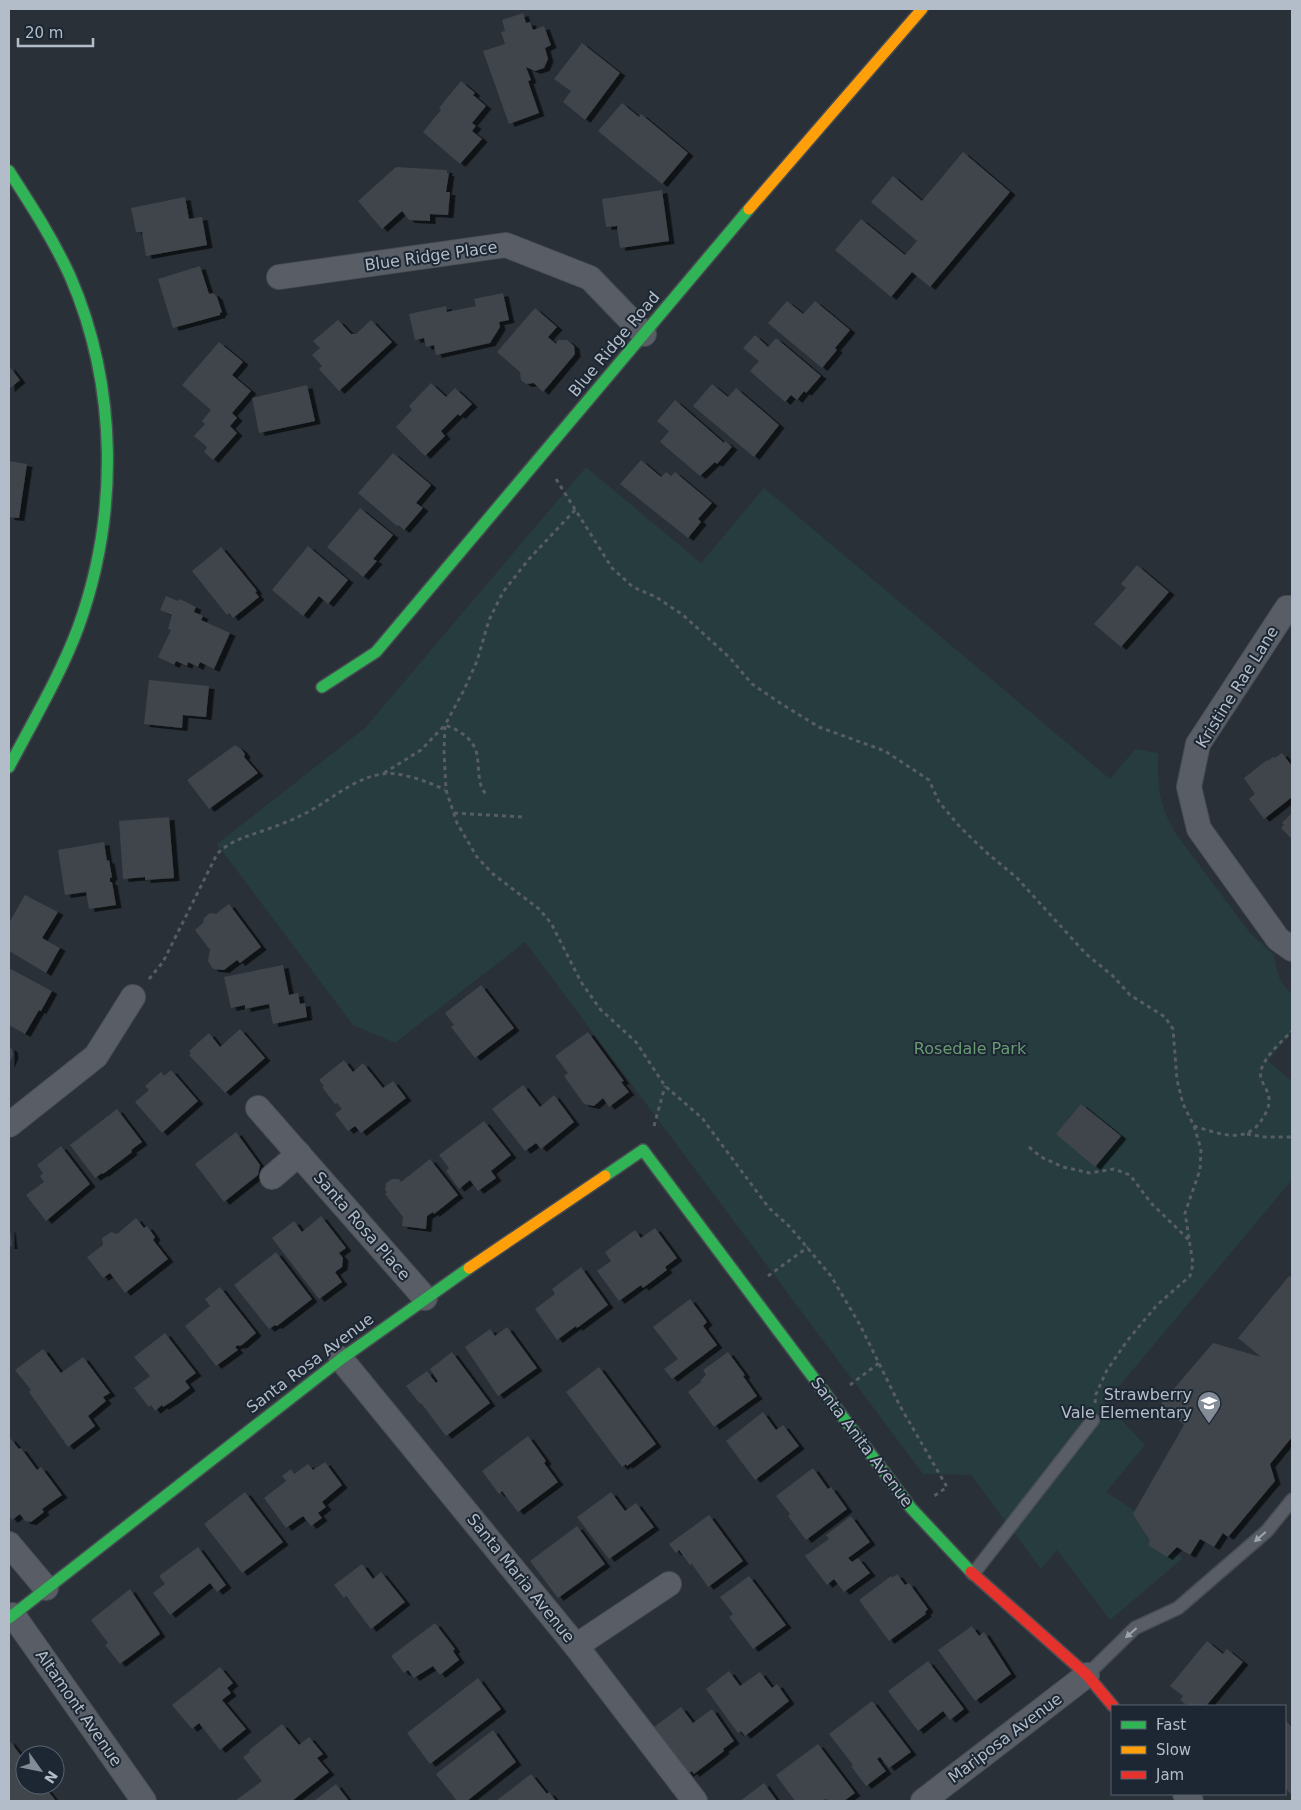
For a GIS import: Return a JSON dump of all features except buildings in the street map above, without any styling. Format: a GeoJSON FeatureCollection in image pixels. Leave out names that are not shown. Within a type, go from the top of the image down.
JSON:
{"type":"FeatureCollection","features":[{"type":"Feature","properties":{"kind":"street","name":"Blue Ridge Road"},"geometry":{"type":"LineString","coordinates":[[322,687],[376,652],[779,173],[922,9]]}},
{"type":"Feature","properties":{"kind":"street"},"geometry":{"type":"LineString","coordinates":[[9,171],[49,232],[71,279],[91,333],[104,392],[109,454],[106,516],[94,576],[78,628],[48,695],[9,767]]}},
{"type":"Feature","properties":{"kind":"street","name":"Blue Ridge Place"},"geometry":{"type":"LineString","coordinates":[[278,277],[506,245],[590,278],[644,334]]}},
{"type":"Feature","properties":{"kind":"street","name":"Kristine Rae Lane"},"geometry":{"type":"LineString","coordinates":[[1292,608],[1287,608],[1198,744],[1189,787],[1199,829],[1278,940],[1292,949]]}},
{"type":"Feature","properties":{"kind":"street"},"geometry":{"type":"LineString","coordinates":[[9,1125],[96,1056],[133,997]]}},
{"type":"Feature","properties":{"kind":"street","name":"Santa Rosa Place"},"geometry":{"type":"LineString","coordinates":[[258,1108],[425,1298]]}},
{"type":"Feature","properties":{"kind":"street","name":"Santa Anita Avenue"},"geometry":{"type":"LineString","coordinates":[[643,1150],[914,1511],[973,1574],[1087,1675],[1112,1705]]}},
{"type":"Feature","properties":{"kind":"street","name":"Santa Rosa Avenue"},"geometry":{"type":"LineString","coordinates":[[11,1616],[341,1359],[425,1298],[643,1150]]}},
{"type":"Feature","properties":{"kind":"street"},"geometry":{"type":"LineString","coordinates":[[272,1177],[299,1154]]}},
{"type":"Feature","properties":{"kind":"street","name":"Santa Maria Avenue"},"geometry":{"type":"LineString","coordinates":[[341,1359],[576,1646],[695,1801]]}},
{"type":"Feature","properties":{"kind":"street"},"geometry":{"type":"LineString","coordinates":[[9,1544],[46,1588]]}},
{"type":"Feature","properties":{"kind":"street"},"geometry":{"type":"LineString","coordinates":[[576,1646],[669,1584]]}},
{"type":"Feature","properties":{"kind":"street","name":"Altamont Avenue"},"geometry":{"type":"LineString","coordinates":[[11,1616],[144,1801]]}},
{"type":"Feature","properties":{"kind":"street","name":"Mariposa Avenue"},"geometry":{"type":"LineString","coordinates":[[923,1801],[1087,1675]]}},
{"type":"Feature","properties":{"kind":"lane"},"geometry":{"type":"LineString","coordinates":[[973,1574],[1093,1420]]}},
{"type":"Feature","properties":{"kind":"lane"},"geometry":{"type":"LineString","coordinates":[[1087,1675],[1135,1628],[1178,1608],[1267,1531],[1292,1500]]}},
{"type":"Feature","properties":{"kind":"path"},"geometry":{"type":"LineString","coordinates":[[542,455],[612,568],[634,587],[683,615],[730,658],[752,684],[818,727],[885,751],[928,780],[939,802],[960,827],[1017,878],[1086,954],[1112,976],[1130,995],[1165,1017],[1173,1029],[1177,1080],[1183,1104],[1194,1126],[1201,1149],[1200,1170],[1185,1213],[1194,1264],[1190,1276],[1157,1305],[1126,1341],[1107,1370],[1096,1394],[1093,1420]]}},
{"type":"Feature","properties":{"kind":"path"},"geometry":{"type":"LineString","coordinates":[[133,997],[163,962],[217,854],[226,845],[245,836],[268,830],[301,816],[359,781],[384,773],[400,765],[421,750],[445,725],[477,661],[489,620],[503,592],[529,559],[575,510]]}},
{"type":"Feature","properties":{"kind":"path"},"geometry":{"type":"LineString","coordinates":[[445,725],[446,790],[457,823],[477,857],[493,874],[539,909],[551,923],[581,982],[600,1009],[636,1042],[665,1086],[702,1118],[769,1208],[808,1247],[836,1284],[860,1325],[900,1406],[947,1487],[914,1511]]}},
{"type":"Feature","properties":{"kind":"path"},"geometry":{"type":"LineString","coordinates":[[445,725],[461,732],[474,746],[479,764],[481,789],[484,793],[488,794]]}},
{"type":"Feature","properties":{"kind":"path"},"geometry":{"type":"LineString","coordinates":[[384,773],[421,780],[446,790]]}},
{"type":"Feature","properties":{"kind":"path"},"geometry":{"type":"LineString","coordinates":[[454,813],[522,818],[522,813]]}},
{"type":"Feature","properties":{"kind":"path"},"geometry":{"type":"LineString","coordinates":[[1247,1134],[1256,1127],[1270,1101],[1268,1089],[1261,1079],[1261,1072],[1266,1061],[1292,1031]]}},
{"type":"Feature","properties":{"kind":"path"},"geometry":{"type":"LineString","coordinates":[[643,1150],[653,1132],[665,1086]]}},
{"type":"Feature","properties":{"kind":"path"},"geometry":{"type":"LineString","coordinates":[[1194,1126],[1233,1136],[1247,1134],[1264,1137],[1292,1136]]}},
{"type":"Feature","properties":{"kind":"path"},"geometry":{"type":"LineString","coordinates":[[1029,1147],[1041,1157],[1063,1167],[1090,1173],[1114,1169],[1130,1175],[1151,1203],[1190,1240]]}},
{"type":"Feature","properties":{"kind":"path"},"geometry":{"type":"LineString","coordinates":[[749,1291],[808,1247]]}},
{"type":"Feature","properties":{"kind":"path"},"geometry":{"type":"LineString","coordinates":[[830,1400],[879,1363]]}},
{"type":"Feature","properties":{"kind":"green space","name":"Rosedale Park"},"geometry":{"type":"Polygon","coordinates":[[[586,467],[701,563],[764,488],[1110,779],[1135,749],[1158,753],[1160,795],[1166,815],[1176,834],[1251,934],[1274,955],[1279,976],[1284,986],[1292,994],[1292,1032],[1268,1061],[1292,1081],[1292,1180],[1105,1403],[1145,1445],[1106,1492],[1153,1523],[1146,1536],[1183,1558],[1110,1620],[1057,1550],[1041,1569],[971,1475],[923,1474],[525,942],[395,1043],[353,1025],[217,844],[365,728],[586,467]]]}},
{"type":"Feature","properties":{"kind":"traffic: fast"},"geometry":{"type":"LineString","coordinates":[[9,171],[56,249],[70,276],[86,318],[97,362],[104,406],[107,451],[106,496],[101,541],[91,585],[78,628],[55,681],[9,767]]}},
{"type":"Feature","properties":{"kind":"traffic: fast"},"geometry":{"type":"LineString","coordinates":[[322,687],[376,652],[749,209]]}},
{"type":"Feature","properties":{"kind":"traffic: fast"},"geometry":{"type":"LineString","coordinates":[[605,1176],[643,1150],[911,1508],[971,1572]]}},
{"type":"Feature","properties":{"kind":"traffic: fast"},"geometry":{"type":"LineString","coordinates":[[9,1618],[341,1359],[469,1268]]}},
{"type":"Feature","properties":{"kind":"traffic: slow"},"geometry":{"type":"LineString","coordinates":[[749,209],[922,9]]}},
{"type":"Feature","properties":{"kind":"traffic: slow"},"geometry":{"type":"LineString","coordinates":[[469,1268],[605,1176]]}},
{"type":"Feature","properties":{"kind":"traffic: jam"},"geometry":{"type":"LineString","coordinates":[[971,1572],[1087,1675],[1112,1705]]}},
{"type":"Feature","properties":{"kind":"place","name":"Strawberry Vale Elementary"},"geometry":{"type":"Point","coordinates":[1209,1424]}}]}
